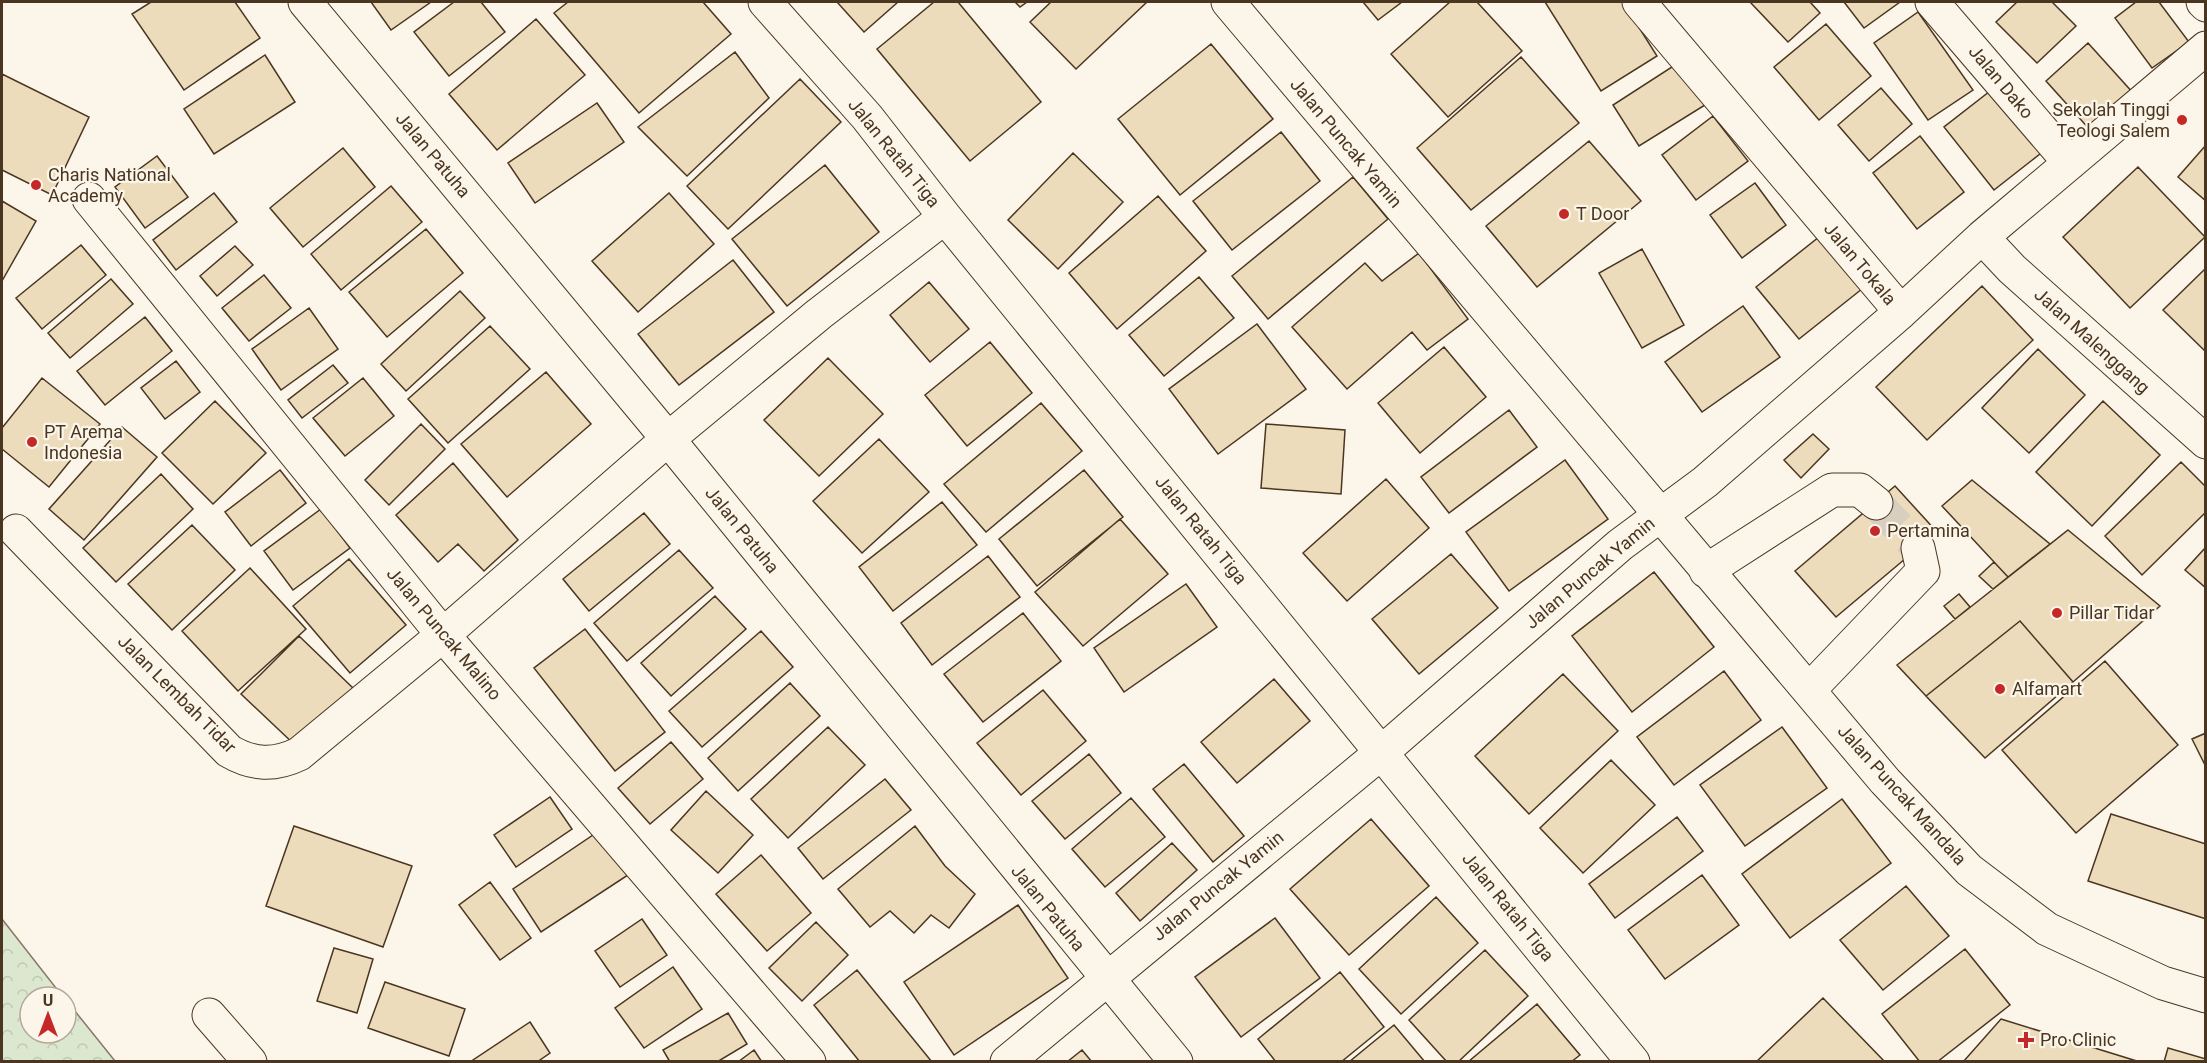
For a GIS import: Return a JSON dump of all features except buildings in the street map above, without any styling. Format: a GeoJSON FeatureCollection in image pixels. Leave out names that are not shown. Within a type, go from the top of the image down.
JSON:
{"type":"FeatureCollection","features":[{"type":"Feature","properties":{"kind":"street","name":"Jalan Patuha"},"geometry":{"type":"LineString","coordinates":[[305,2],[668,439],[1176,1062]]}},
{"type":"Feature","properties":{"kind":"street","name":"Jalan Ratah Tiga"},"geometry":{"type":"LineString","coordinates":[[765,2],[867,117],[945,217],[1633,1062]]}},
{"type":"Feature","properties":{"kind":"street","name":"Jalan Puncak Yamin"},"geometry":{"type":"LineString","coordinates":[[1007,1062],[1382,752],[1659,515],[1228,2]]}},
{"type":"Feature","properties":{"kind":"street","name":"Jalan Tokala"},"geometry":{"type":"LineString","coordinates":[[1639,2],[1901,312],[1705,482],[1659,515]]}},
{"type":"Feature","properties":{"kind":"street","name":"Jalan Dako"},"geometry":{"type":"LineString","coordinates":[[1932,2],[2070,163]]}},
{"type":"Feature","properties":{"kind":"street"},"geometry":{"type":"LineString","coordinates":[[1901,312],[1982,237],[2205,48]]}},
{"type":"Feature","properties":{"kind":"street","name":"Jalan Puncak Malino"},"geometry":{"type":"LineString","coordinates":[[89,199],[443,635],[809,1062]]}},
{"type":"Feature","properties":{"kind":"street","name":"Jalan Lembah Tidar"},"geometry":{"type":"LineString","coordinates":[[16,531],[229,751],[243,759],[262,763],[284,761],[299,754],[443,635],[668,439],[819,314],[945,217]]}},
{"type":"Feature","properties":{"kind":"street","name":"Jalan Malenggang"},"geometry":{"type":"LineString","coordinates":[[1982,237],[2012,269],[2205,442]]}},
{"type":"Feature","properties":{"kind":"street"},"geometry":{"type":"LineString","coordinates":[[1706,572],[1832,490],[1860,490],[1876,503]]}},
{"type":"Feature","properties":{"kind":"street","name":"Jalan Puncak Mandala"},"geometry":{"type":"LineString","coordinates":[[1659,515],[1885,781],[1969,870],[2047,929],[2163,983],[2205,996]]}},
{"type":"Feature","properties":{"kind":"street"},"geometry":{"type":"LineString","coordinates":[[1809,690],[1923,571],[1918,548]]}},
{"type":"Feature","properties":{"kind":"street"},"geometry":{"type":"LineString","coordinates":[[209,1015],[250,1062]]}},
{"type":"Feature","properties":{"kind":"green space"},"geometry":{"type":"Polygon","coordinates":[[[2,919],[54,985],[18,985],[18,1045],[78,1045],[78,1015],[115,1061],[2,1061],[2,919]]]}},
{"type":"Feature","properties":{"kind":"tunnel"},"geometry":{"type":"LineString","coordinates":[[1876,503],[1918,548]]}},
{"type":"Feature","properties":{"kind":"place","name":"Sekolah Tinggi Teologi Salem"},"geometry":{"type":"Point","coordinates":[2182,120]}},
{"type":"Feature","properties":{"kind":"place","name":"Charis National Academy"},"geometry":{"type":"Point","coordinates":[36,185]}},
{"type":"Feature","properties":{"kind":"place","name":"T Door"},"geometry":{"type":"Point","coordinates":[1564,214]}},
{"type":"Feature","properties":{"kind":"place","name":"PT Arema Indonesia"},"geometry":{"type":"Point","coordinates":[32,442]}},
{"type":"Feature","properties":{"kind":"place","name":"Pertamina"},"geometry":{"type":"Point","coordinates":[1875,531]}},
{"type":"Feature","properties":{"kind":"place","name":"Pillar Tidar"},"geometry":{"type":"Point","coordinates":[2057,613]}},
{"type":"Feature","properties":{"kind":"place","name":"Alfamart"},"geometry":{"type":"Point","coordinates":[2000,689]}},
{"type":"Feature","properties":{"kind":"place","name":"Pro Clinic"},"geometry":{"type":"Point","coordinates":[2026,1040]}}]}
